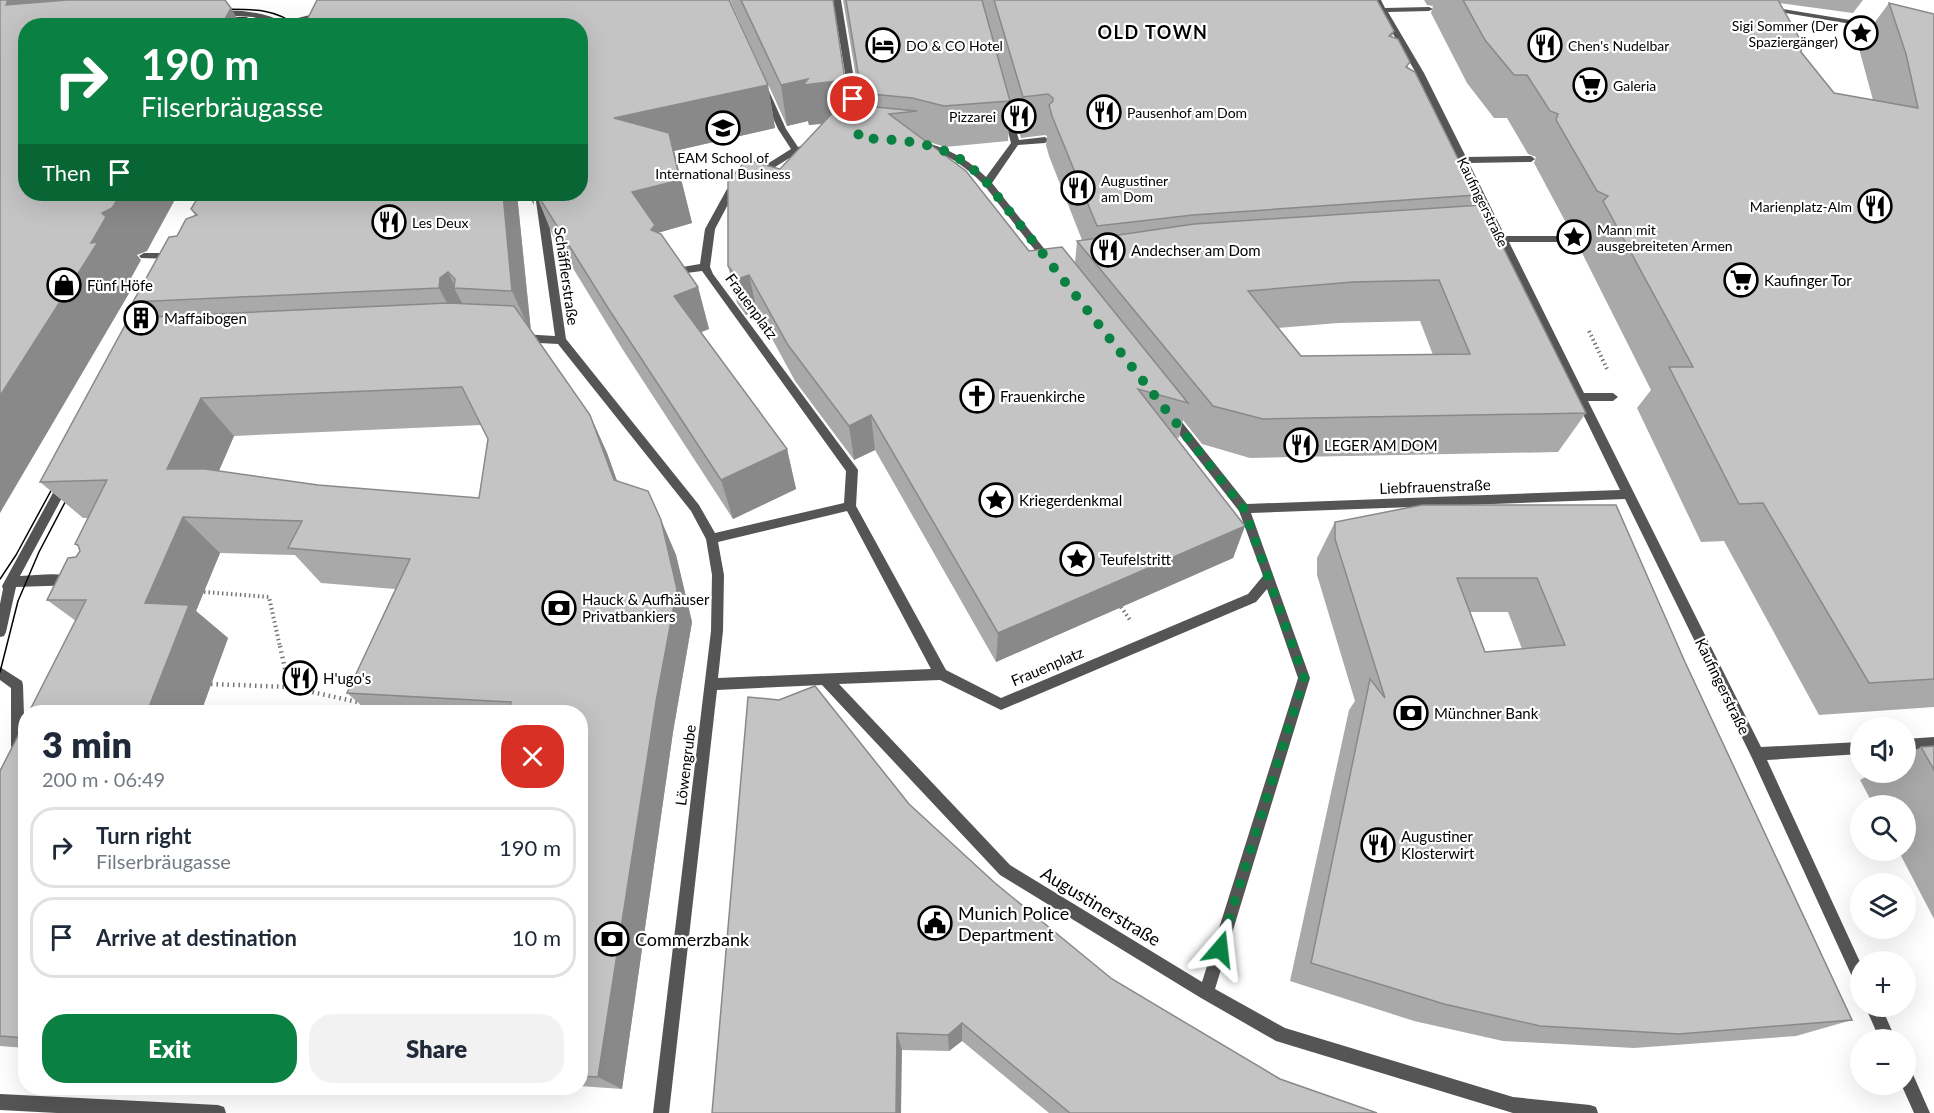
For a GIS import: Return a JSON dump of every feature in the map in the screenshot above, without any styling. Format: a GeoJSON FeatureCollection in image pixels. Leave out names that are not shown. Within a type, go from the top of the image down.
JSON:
{"type":"FeatureCollection","features":[{"type":"Feature","properties":{"kind":"street"},"geometry":{"type":"LineString","coordinates":[[837,0],[859,138]]}},
{"type":"Feature","properties":{"kind":"street","name":"Kaufingerstraße"},"geometry":{"type":"LineString","coordinates":[[1380,5],[1429,9]]}},
{"type":"Feature","properties":{"kind":"street","name":"Kaufingerstraße"},"geometry":{"type":"LineString","coordinates":[[1380,5],[1431,106],[1462,160],[1757,754],[1850,956]]}},
{"type":"Feature","properties":{"kind":"street"},"geometry":{"type":"LineString","coordinates":[[1755,6],[1893,29]]}},
{"type":"Feature","properties":{"kind":"street"},"geometry":{"type":"LineString","coordinates":[[209,12],[253,14],[271,18]]}},
{"type":"Feature","properties":{"kind":"street"},"geometry":{"type":"LineString","coordinates":[[306,18],[333,16]]}},
{"type":"Feature","properties":{"kind":"street"},"geometry":{"type":"LineString","coordinates":[[763,86],[782,129],[796,150]]}},
{"type":"Feature","properties":{"kind":"street"},"geometry":{"type":"LineString","coordinates":[[1004,100],[1015,143]]}},
{"type":"Feature","properties":{"kind":"street","name":"Frauenplatz"},"geometry":{"type":"LineString","coordinates":[[850,506],[852,470],[708,274],[705,267],[710,229],[730,191],[796,150],[828,141],[859,138],[914,141],[938,148],[964,161],[987,183],[1244,509],[1304,678],[1206,993]]}},
{"type":"Feature","properties":{"kind":"street"},"geometry":{"type":"LineString","coordinates":[[987,183],[1015,143],[1045,140]]}},
{"type":"Feature","properties":{"kind":"street"},"geometry":{"type":"LineString","coordinates":[[1462,160],[1531,159]]}},
{"type":"Feature","properties":{"kind":"street","name":"Schäfflerstraße"},"geometry":{"type":"LineString","coordinates":[[541,201],[561,340],[641,443]]}},
{"type":"Feature","properties":{"kind":"street"},"geometry":{"type":"LineString","coordinates":[[1480,240],[1575,239]]}},
{"type":"Feature","properties":{"kind":"street"},"geometry":{"type":"LineString","coordinates":[[144,256],[185,256],[180,266]]}},
{"type":"Feature","properties":{"kind":"street"},"geometry":{"type":"LineString","coordinates":[[670,272],[705,267]]}},
{"type":"Feature","properties":{"kind":"street"},"geometry":{"type":"LineString","coordinates":[[1061,275],[1072,273]]}},
{"type":"Feature","properties":{"kind":"street"},"geometry":{"type":"LineString","coordinates":[[504,337],[561,340]]}},
{"type":"Feature","properties":{"kind":"street"},"geometry":{"type":"LineString","coordinates":[[1579,397],[1613,397]]}},
{"type":"Feature","properties":{"kind":"street","name":"Löwengrube"},"geometry":{"type":"LineString","coordinates":[[641,443],[695,508],[712,539],[718,575],[717,631],[661,1113]]}},
{"type":"Feature","properties":{"kind":"street"},"geometry":{"type":"LineString","coordinates":[[0,597],[11,582],[68,477]]}},
{"type":"Feature","properties":{"kind":"street","name":"Liebfrauenstraße"},"geometry":{"type":"LineString","coordinates":[[1244,509],[1627,494]]}},
{"type":"Feature","properties":{"kind":"street"},"geometry":{"type":"LineString","coordinates":[[711,684],[827,681],[941,674],[850,506],[712,539]]}},
{"type":"Feature","properties":{"kind":"street","name":"Frauenplatz"},"geometry":{"type":"LineString","coordinates":[[941,674],[1001,704],[1252,598],[1269,577]]}},
{"type":"Feature","properties":{"kind":"street"},"geometry":{"type":"LineString","coordinates":[[11,582],[53,579],[84,582]]}},
{"type":"Feature","properties":{"kind":"street"},"geometry":{"type":"LineString","coordinates":[[0,632],[11,582]]}},
{"type":"Feature","properties":{"kind":"street"},"geometry":{"type":"LineString","coordinates":[[0,673],[17,685],[18,705]]}},
{"type":"Feature","properties":{"kind":"street","name":"Augustinerstraße"},"geometry":{"type":"LineString","coordinates":[[827,681],[1005,870],[1206,993],[1282,1035],[1513,1105],[1590,1113]]}},
{"type":"Feature","properties":{"kind":"street"},"geometry":{"type":"LineString","coordinates":[[1916,744],[1934,743]]}},
{"type":"Feature","properties":{"kind":"street"},"geometry":{"type":"LineString","coordinates":[[15,754],[18,747]]}},
{"type":"Feature","properties":{"kind":"street"},"geometry":{"type":"LineString","coordinates":[[1757,754],[1850,749]]}},
{"type":"Feature","properties":{"kind":"street"},"geometry":{"type":"LineString","coordinates":[[1914,1095],[1922,1113]]}},
{"type":"Feature","properties":{"kind":"street"},"geometry":{"type":"LineString","coordinates":[[0,1102],[218,1113]]}},
{"type":"Feature","properties":{"kind":"path"},"geometry":{"type":"LineString","coordinates":[[1589,331],[1611,378]]}},
{"type":"Feature","properties":{"kind":"path"},"geometry":{"type":"LineString","coordinates":[[204,592],[269,597],[289,687]]}},
{"type":"Feature","properties":{"kind":"path"},"geometry":{"type":"LineString","coordinates":[[211,684],[289,687],[362,703],[362,705]]}},
{"type":"Feature","properties":{"kind":"building"},"geometry":{"type":"Polygon","coordinates":[[[0,0],[8,0],[6,5],[67,0],[225,0],[231,8],[225,18],[18,18],[18,201],[116,201],[112,208],[102,213],[106,217],[91,243],[98,242],[0,396],[0,0]]]}},
{"type":"Feature","properties":{"kind":"building"},"geometry":{"type":"Polygon","coordinates":[[[317,0],[729,0],[768,85],[614,118],[669,133],[680,180],[632,192],[655,225],[651,230],[661,234],[698,287],[674,296],[787,449],[721,480],[608,308],[541,201],[588,201],[588,18],[308,18],[317,0]]]}},
{"type":"Feature","properties":{"kind":"building"},"geometry":{"type":"Polygon","coordinates":[[[741,0],[833,0],[845,80],[803,85],[808,79],[781,85],[741,0]]]}},
{"type":"Feature","properties":{"kind":"building"},"geometry":{"type":"Polygon","coordinates":[[[846,0],[982,0],[1010,101],[944,106],[912,98],[861,93],[859,82],[864,77],[859,78],[846,0]]]}},
{"type":"Feature","properties":{"kind":"building"},"geometry":{"type":"Polygon","coordinates":[[[994,0],[1377,0],[1394,31],[1389,36],[1398,39],[1410,62],[1406,67],[1415,72],[1476,195],[1193,215],[1097,226],[1052,116],[1049,105],[1053,98],[1048,94],[1023,97],[994,0]]]}},
{"type":"Feature","properties":{"kind":"building"},"geometry":{"type":"Polygon","coordinates":[[[1463,0],[1778,0],[1802,43],[1801,52],[1834,93],[1918,108],[1906,54],[1889,3],[1934,14],[1934,679],[1869,683],[1763,503],[1739,504],[1669,367],[1693,367],[1603,201],[1608,196],[1597,191],[1556,120],[1558,114],[1550,111],[1527,75],[1514,75],[1485,40],[1463,0]]]}},
{"type":"Feature","properties":{"kind":"building","name":"Frauenkirche"},"geometry":{"type":"Polygon","coordinates":[[[838,107],[875,107],[917,111],[889,114],[966,171],[1029,251],[1062,247],[1188,403],[1138,389],[1245,526],[998,633],[871,415],[849,426],[788,345],[749,275],[738,279],[728,266],[728,182],[746,160],[780,169],[838,107]]]}},
{"type":"Feature","properties":{"kind":"building"},"geometry":{"type":"Polygon","coordinates":[[[196,201],[504,201],[512,291],[454,288],[455,279],[448,272],[440,278],[439,288],[133,302],[169,237],[177,236],[186,219],[197,215],[191,209],[196,201]]]}},
{"type":"Feature","properties":{"kind":"building"},"geometry":{"type":"Polygon","coordinates":[[[1482,205],[1586,413],[1263,419],[1213,406],[1077,241],[1194,224],[1482,205]],[[1439,280],[1353,282],[1248,291],[1301,356],[1470,354],[1439,280]]]}},
{"type":"Feature","properties":{"kind":"building"},"geometry":{"type":"Polygon","coordinates":[[[448,303],[514,306],[590,415],[614,480],[648,491],[661,520],[677,589],[656,702],[598,1077],[588,1076],[588,705],[510,705],[511,702],[347,693],[410,559],[288,548],[302,521],[183,517],[145,603],[189,605],[150,705],[33,705],[86,600],[47,600],[68,558],[76,557],[80,551],[78,545],[75,544],[107,480],[40,482],[129,318],[448,303]],[[462,387],[201,398],[167,469],[205,469],[318,485],[479,498],[488,439],[462,387]]]}},
{"type":"Feature","properties":{"kind":"building"},"geometry":{"type":"Polygon","coordinates":[[[1422,505],[1616,505],[1685,662],[1852,1020],[1679,1034],[1540,1026],[1444,1004],[1311,963],[1370,679],[1385,698],[1335,539],[1335,522],[1422,505]],[[1457,578],[1485,652],[1565,645],[1537,578],[1457,578]]]}},
{"type":"Feature","properties":{"kind":"building","name":"Munich Police Department"},"geometry":{"type":"Polygon","coordinates":[[[815,686],[909,804],[995,883],[1112,979],[1280,1079],[1377,1113],[1070,1113],[962,1023],[948,1035],[897,1033],[896,1113],[712,1113],[748,697],[779,700],[815,686]]]}},
{"type":"Feature","properties":{"kind":"building"},"geometry":{"type":"Polygon","coordinates":[[[18,736],[18,1037],[0,1036],[0,771],[18,736]]]}},
{"type":"Feature","properties":{"kind":"building"},"geometry":{"type":"Polygon","coordinates":[[[1934,746],[1934,770],[1921,747],[1934,746]]]}},
{"type":"Feature","properties":{"kind":"tram line"},"geometry":{"type":"LineString","coordinates":[[216,9],[258,10],[284,18]]}},
{"type":"Feature","properties":{"kind":"tram line"},"geometry":{"type":"LineString","coordinates":[[230,18],[246,18]]}},
{"type":"Feature","properties":{"kind":"tram line"},"geometry":{"type":"LineString","coordinates":[[0,579],[16,555],[59,476]]}},
{"type":"Feature","properties":{"kind":"tram line"},"geometry":{"type":"LineString","coordinates":[[0,672],[18,601],[39,552],[72,489]]}},
{"type":"Feature","properties":{"kind":"place","name":"Sigi Sommer (Der Spaziergänger)"},"geometry":{"type":"Point","coordinates":[1861,33]}},
{"type":"Feature","properties":{"kind":"place","name":"DO & CO Hotel"},"geometry":{"type":"Point","coordinates":[883,45]}},
{"type":"Feature","properties":{"kind":"place","name":"Chen's Nudelbar"},"geometry":{"type":"Point","coordinates":[1545,45]}},
{"type":"Feature","properties":{"kind":"place","name":"Galeria"},"geometry":{"type":"Point","coordinates":[1590,85]}},
{"type":"Feature","properties":{"kind":"place","name":"Pausenhof am Dom"},"geometry":{"type":"Point","coordinates":[1104,112]}},
{"type":"Feature","properties":{"kind":"place","name":"Pizzarei"},"geometry":{"type":"Point","coordinates":[1019,116]}},
{"type":"Feature","properties":{"kind":"place","name":"EAM School of International Business"},"geometry":{"type":"Point","coordinates":[723,128]}},
{"type":"Feature","properties":{"kind":"place","name":"Augustiner am Dom"},"geometry":{"type":"Point","coordinates":[1078,188]}},
{"type":"Feature","properties":{"kind":"place","name":"Marienplatz-Alm"},"geometry":{"type":"Point","coordinates":[1875,206]}},
{"type":"Feature","properties":{"kind":"place","name":"Les Deux"},"geometry":{"type":"Point","coordinates":[389,222]}},
{"type":"Feature","properties":{"kind":"place","name":"Mann mit ausgebreiteten Armen"},"geometry":{"type":"Point","coordinates":[1574,237]}},
{"type":"Feature","properties":{"kind":"place","name":"Andechser am Dom"},"geometry":{"type":"Point","coordinates":[1108,250]}},
{"type":"Feature","properties":{"kind":"place","name":"Kaufinger Tor"},"geometry":{"type":"Point","coordinates":[1741,280]}},
{"type":"Feature","properties":{"kind":"place","name":"Fünf Höfe"},"geometry":{"type":"Point","coordinates":[64,285]}},
{"type":"Feature","properties":{"kind":"place","name":"Maffaibogen"},"geometry":{"type":"Point","coordinates":[141,318]}},
{"type":"Feature","properties":{"kind":"place","name":"Frauenkirche"},"geometry":{"type":"Point","coordinates":[977,396]}},
{"type":"Feature","properties":{"kind":"place","name":"LEGER AM DOM"},"geometry":{"type":"Point","coordinates":[1301,445]}},
{"type":"Feature","properties":{"kind":"place","name":"Kriegerdenkmal"},"geometry":{"type":"Point","coordinates":[996,500]}},
{"type":"Feature","properties":{"kind":"place","name":"Teufelstritt"},"geometry":{"type":"Point","coordinates":[1077,559]}},
{"type":"Feature","properties":{"kind":"place","name":"Hauck & Aufhäuser Privatbankiers"},"geometry":{"type":"Point","coordinates":[559,608]}},
{"type":"Feature","properties":{"kind":"place","name":"H'ugo's"},"geometry":{"type":"Point","coordinates":[300,678]}},
{"type":"Feature","properties":{"kind":"place","name":"Münchner Bank"},"geometry":{"type":"Point","coordinates":[1411,713]}},
{"type":"Feature","properties":{"kind":"place","name":"Augustiner Klosterwirt"},"geometry":{"type":"Point","coordinates":[1378,845]}},
{"type":"Feature","properties":{"kind":"place","name":"Munich Police Department"},"geometry":{"type":"Point","coordinates":[935,923]}},
{"type":"Feature","properties":{"kind":"place","name":"Commerzbank"},"geometry":{"type":"Point","coordinates":[612,939]}},
{"type":"Feature","properties":{"kind":"district","name":"OLD TOWN"},"geometry":{"type":"Point","coordinates":[1153,32]}},
{"type":"Feature","properties":{"kind":"route"},"geometry":{"type":"LineString","coordinates":[[853,99],[859,138],[914,141],[938,148],[964,161],[987,183],[1244,509],[1304,678],[1220,949]]}}]}
